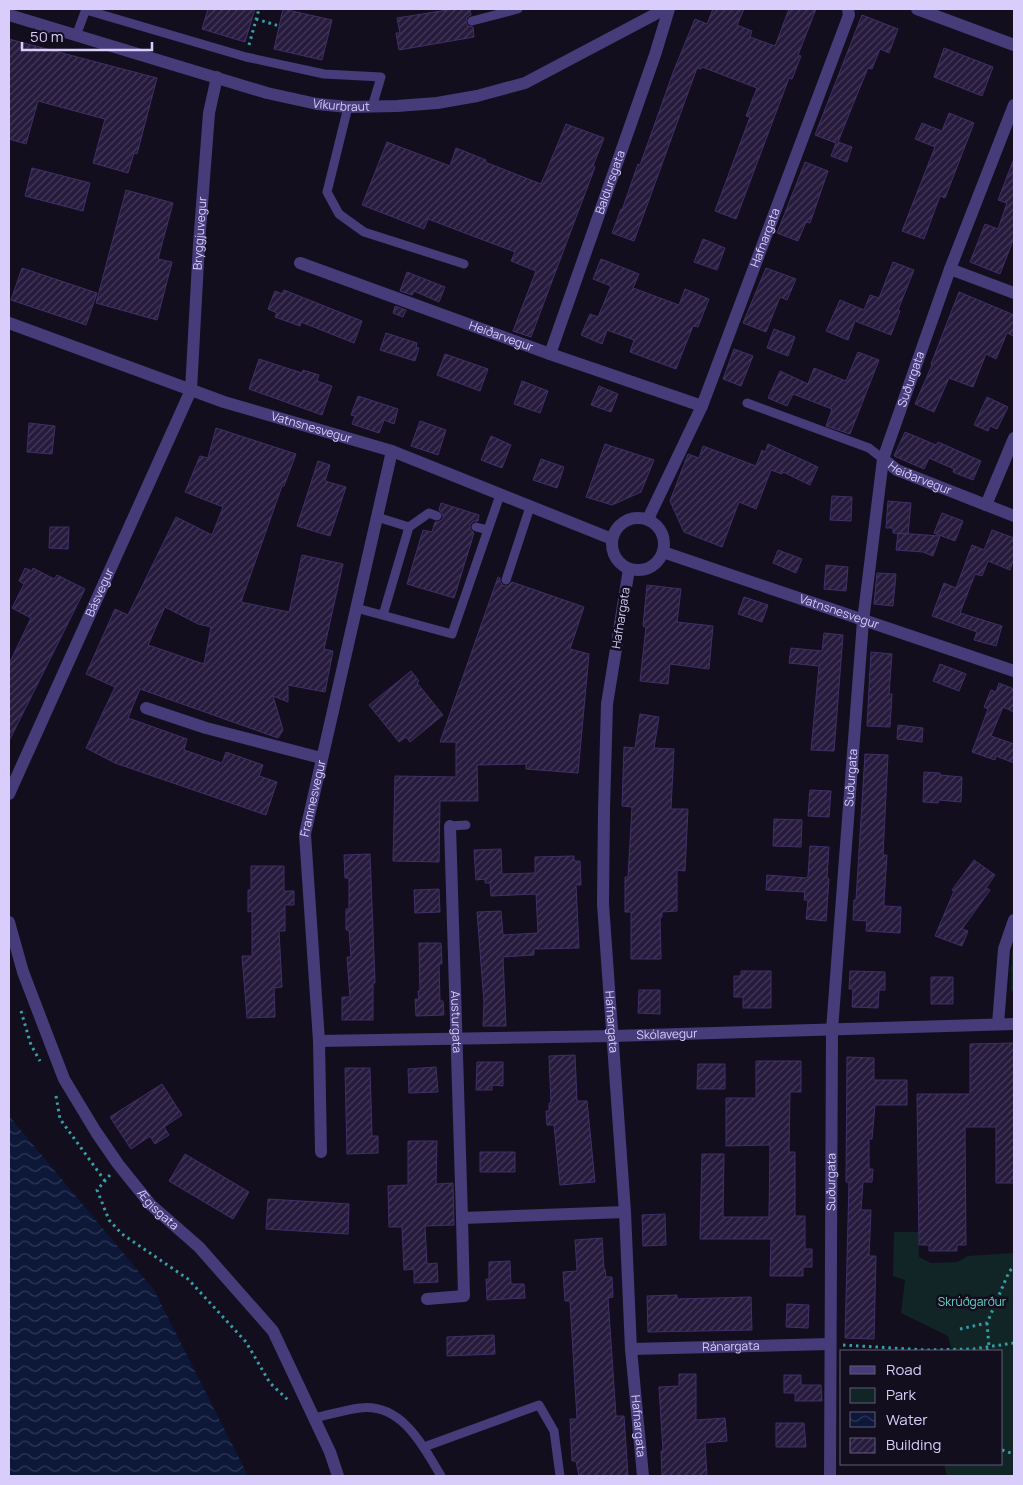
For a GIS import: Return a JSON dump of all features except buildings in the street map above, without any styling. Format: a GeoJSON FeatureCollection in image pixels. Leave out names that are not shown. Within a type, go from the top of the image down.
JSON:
{"type":"FeatureCollection","features":[{"type":"Feature","properties":{"kind":"street","name":"Víkurbraut"},"geometry":{"type":"LineString","coordinates":[[9,16],[267,93],[318,104],[372,107],[437,103],[477,96],[525,83],[665,9]]}},
{"type":"Feature","properties":{"kind":"street","name":"Baldursgata"},"geometry":{"type":"LineString","coordinates":[[550,354],[655,55],[669,9]]}},
{"type":"Feature","properties":{"kind":"street"},"geometry":{"type":"LineString","coordinates":[[917,9],[1014,44]]}},
{"type":"Feature","properties":{"kind":"street","name":"Hafnargata"},"geometry":{"type":"LineString","coordinates":[[648,519],[702,406],[852,11]]}},
{"type":"Feature","properties":{"kind":"street","name":"Bryggjuvegur"},"geometry":{"type":"LineString","coordinates":[[192,390],[199,244],[209,113],[217,77]]}},
{"type":"Feature","properties":{"kind":"street","name":"Suðurgata"},"geometry":{"type":"LineString","coordinates":[[830,1476],[832,1030],[862,621],[883,459],[950,269],[1014,105]]}},
{"type":"Feature","properties":{"kind":"street","name":"Heiðarvegur"},"geometry":{"type":"LineString","coordinates":[[300,262],[550,354],[702,406]]}},
{"type":"Feature","properties":{"kind":"street"},"geometry":{"type":"LineString","coordinates":[[950,269],[1014,293]]}},
{"type":"Feature","properties":{"kind":"street","name":"Vatnsnesvegur"},"geometry":{"type":"LineString","coordinates":[[9,324],[224,402],[392,451],[612,539]]}},
{"type":"Feature","properties":{"kind":"street","name":"Básvegur"},"geometry":{"type":"LineString","coordinates":[[9,794],[192,390]]}},
{"type":"Feature","properties":{"kind":"street"},"geometry":{"type":"LineString","coordinates":[[986,505],[1014,438]]}},
{"type":"Feature","properties":{"kind":"street","name":"Framnesvegur"},"geometry":{"type":"LineString","coordinates":[[321,1152],[319,1041],[305,834],[392,451]]}},
{"type":"Feature","properties":{"kind":"street","name":"Heiðarvegur"},"geometry":{"type":"LineString","coordinates":[[883,459],[897,470],[1014,516]]}},
{"type":"Feature","properties":{"kind":"street"},"geometry":{"type":"LineString","coordinates":[[634,517],[648,519],[654,522],[662,532],[665,545],[660,560],[646,569],[637,570],[629,568],[618,562],[615,557],[612,546],[614,533],[622,522],[634,517]]}},
{"type":"Feature","properties":{"kind":"street","name":"Vatnsnesvegur"},"geometry":{"type":"LineString","coordinates":[[663,552],[1014,671]]}},
{"type":"Feature","properties":{"kind":"street","name":"Hafnargata"},"geometry":{"type":"LineString","coordinates":[[629,568],[607,704],[603,904],[625,1212],[631,1349],[643,1476]]}},
{"type":"Feature","properties":{"kind":"street"},"geometry":{"type":"LineString","coordinates":[[146,708],[206,728],[321,758]]}},
{"type":"Feature","properties":{"kind":"street","name":"Austurgata"},"geometry":{"type":"LineString","coordinates":[[427,1299],[464,1296],[450,826]]}},
{"type":"Feature","properties":{"kind":"street"},"geometry":{"type":"LineString","coordinates":[[998,1024],[1004,949],[1014,920]]}},
{"type":"Feature","properties":{"kind":"street","name":"Ægisgata"},"geometry":{"type":"LineString","coordinates":[[9,922],[23,972],[64,1079],[118,1164],[151,1205],[198,1247],[273,1331],[330,1452],[338,1476]]}},
{"type":"Feature","properties":{"kind":"street","name":"Skólavegur"},"geometry":{"type":"LineString","coordinates":[[319,1041],[613,1036],[1014,1024]]}},
{"type":"Feature","properties":{"kind":"street"},"geometry":{"type":"LineString","coordinates":[[462,1218],[625,1212]]}},
{"type":"Feature","properties":{"kind":"street","name":"Ránargata"},"geometry":{"type":"LineString","coordinates":[[631,1349],[830,1344]]}},
{"type":"Feature","properties":{"kind":"lane"},"geometry":{"type":"LineString","coordinates":[[76,36],[86,9],[246,57],[324,74],[381,77],[372,107]]}},
{"type":"Feature","properties":{"kind":"lane"},"geometry":{"type":"LineString","coordinates":[[472,21],[513,10]]}},
{"type":"Feature","properties":{"kind":"lane"},"geometry":{"type":"LineString","coordinates":[[348,107],[327,192],[338,214],[364,232],[464,264]]}},
{"type":"Feature","properties":{"kind":"lane","name":"Heiðarvegur"},"geometry":{"type":"LineString","coordinates":[[747,403],[869,448],[883,459]]}},
{"type":"Feature","properties":{"kind":"lane"},"geometry":{"type":"LineString","coordinates":[[356,608],[452,634],[500,495]]}},
{"type":"Feature","properties":{"kind":"lane"},"geometry":{"type":"LineString","coordinates":[[506,580],[530,507]]}},
{"type":"Feature","properties":{"kind":"lane"},"geometry":{"type":"LineString","coordinates":[[383,615],[409,527],[429,513],[437,516]]}},
{"type":"Feature","properties":{"kind":"lane"},"geometry":{"type":"LineString","coordinates":[[377,517],[409,527]]}},
{"type":"Feature","properties":{"kind":"lane"},"geometry":{"type":"LineString","coordinates":[[476,527],[488,530]]}},
{"type":"Feature","properties":{"kind":"lane"},"geometry":{"type":"LineString","coordinates":[[450,826],[466,825]]}},
{"type":"Feature","properties":{"kind":"lane"},"geometry":{"type":"LineString","coordinates":[[424,1447],[539,1405],[554,1431],[560,1476]]}},
{"type":"Feature","properties":{"kind":"lane"},"geometry":{"type":"LineString","coordinates":[[314,1418],[362,1408],[390,1413],[417,1437],[441,1476]]}},
{"type":"Feature","properties":{"kind":"path"},"geometry":{"type":"LineString","coordinates":[[249,44],[259,9]]}},
{"type":"Feature","properties":{"kind":"path"},"geometry":{"type":"LineString","coordinates":[[256,19],[279,26]]}},
{"type":"Feature","properties":{"kind":"path"},"geometry":{"type":"LineString","coordinates":[[118,1164],[97,1190],[109,1220],[122,1234],[188,1279],[246,1342],[270,1383],[290,1401]]}},
{"type":"Feature","properties":{"kind":"path"},"geometry":{"type":"LineString","coordinates":[[988,1350],[989,1347],[987,1323],[1009,1272],[1014,1266]]}},
{"type":"Feature","properties":{"kind":"path"},"geometry":{"type":"LineString","coordinates":[[960,1329],[987,1323]]}},
{"type":"Feature","properties":{"kind":"path"},"geometry":{"type":"LineString","coordinates":[[830,1344],[926,1350],[974,1349],[1014,1343]]}},
{"type":"Feature","properties":{"kind":"green space"},"geometry":{"type":"Polygon","coordinates":[[[1014,941],[1014,994],[1011,990],[1014,941]]]}},
{"type":"Feature","properties":{"kind":"green space","name":"Skrúðgarður"},"geometry":{"type":"Polygon","coordinates":[[[894,1232],[918,1232],[919,1257],[931,1263],[957,1262],[968,1256],[1014,1253],[1014,1476],[947,1476],[944,1465],[1003,1465],[1003,1350],[952,1350],[948,1336],[901,1313],[905,1280],[893,1276],[894,1232]]]}},
{"type":"Feature","properties":{"kind":"water"},"geometry":{"type":"Polygon","coordinates":[[[9,1116],[154,1290],[248,1476],[9,1476],[9,1116]]]}}]}
